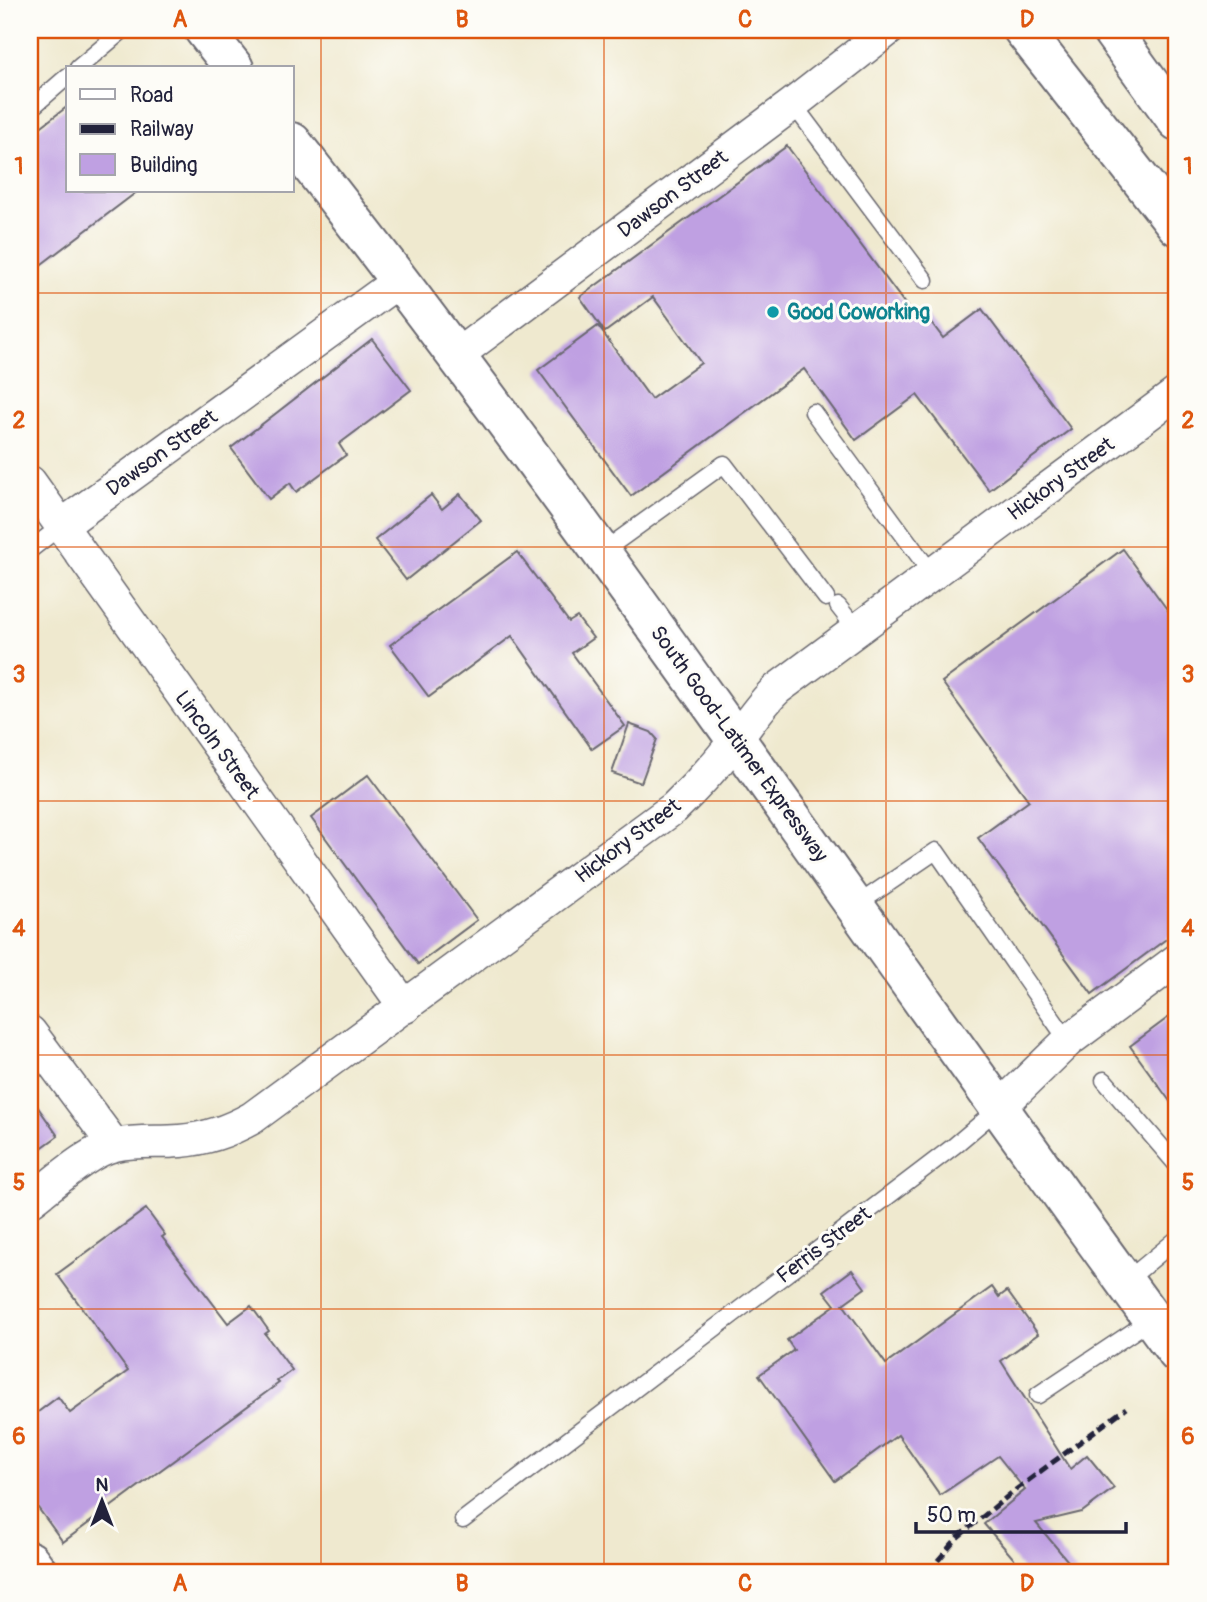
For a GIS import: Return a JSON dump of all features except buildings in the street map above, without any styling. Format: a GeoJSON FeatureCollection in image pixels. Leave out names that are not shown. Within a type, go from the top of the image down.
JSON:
{"type":"FeatureCollection","features":[{"type":"Feature","properties":{"kind":"main road"},"geometry":{"type":"LineString","coordinates":[[204,30],[232,66]]}},
{"type":"Feature","properties":{"kind":"main road"},"geometry":{"type":"LineString","coordinates":[[1023,30],[1177,226]]}},
{"type":"Feature","properties":{"kind":"main road"},"geometry":{"type":"LineString","coordinates":[[1111,30],[1177,121]]}},
{"type":"Feature","properties":{"kind":"main road","name":"South Good-Latimer Expressway"},"geometry":{"type":"LineString","coordinates":[[294,145],[457,355],[602,552],[1177,1353]]}},
{"type":"Feature","properties":{"kind":"main road"},"geometry":{"type":"LineString","coordinates":[[30,1561],[38,1572]]}},
{"type":"Feature","properties":{"kind":"street","name":"Dawson Street"},"geometry":{"type":"LineString","coordinates":[[457,355],[888,30]]}},
{"type":"Feature","properties":{"kind":"street","name":"Dawson Street"},"geometry":{"type":"LineString","coordinates":[[61,526],[400,280]]}},
{"type":"Feature","properties":{"kind":"street","name":"Hickory Street"},"geometry":{"type":"LineString","coordinates":[[30,1202],[91,1156],[114,1145],[180,1141],[230,1130],[252,1118],[674,808],[698,785],[736,740],[758,708],[777,689],[840,611],[932,574],[1177,393]]}},
{"type":"Feature","properties":{"kind":"street","name":"Lincoln Street"},"geometry":{"type":"LineString","coordinates":[[30,482],[405,1007]]}},
{"type":"Feature","properties":{"kind":"street","name":"Ferris Street"},"geometry":{"type":"LineString","coordinates":[[999,1108],[1068,1041],[1177,960]]}},
{"type":"Feature","properties":{"kind":"street"},"geometry":{"type":"LineString","coordinates":[[30,1032],[114,1145]]}},
{"type":"Feature","properties":{"kind":"lane"},"geometry":{"type":"LineString","coordinates":[[80,66],[123,30]]}},
{"type":"Feature","properties":{"kind":"lane"},"geometry":{"type":"LineString","coordinates":[[30,109],[66,78]]}},
{"type":"Feature","properties":{"kind":"lane"},"geometry":{"type":"LineString","coordinates":[[793,104],[925,280]]}},
{"type":"Feature","properties":{"kind":"lane"},"geometry":{"type":"LineString","coordinates":[[813,412],[932,574]]}},
{"type":"Feature","properties":{"kind":"lane"},"geometry":{"type":"LineString","coordinates":[[602,552],[724,464],[840,611]]}},
{"type":"Feature","properties":{"kind":"lane"},"geometry":{"type":"LineString","coordinates":[[30,550],[61,526]]}},
{"type":"Feature","properties":{"kind":"lane"},"geometry":{"type":"LineString","coordinates":[[855,906],[936,850],[1068,1041]]}},
{"type":"Feature","properties":{"kind":"lane"},"geometry":{"type":"LineString","coordinates":[[1104,1080],[1177,1165]]}},
{"type":"Feature","properties":{"kind":"lane","name":"Ferris Street"},"geometry":{"type":"LineString","coordinates":[[463,1520],[943,1154],[999,1108]]}},
{"type":"Feature","properties":{"kind":"lane"},"geometry":{"type":"LineString","coordinates":[[1125,1282],[1177,1239]]}},
{"type":"Feature","properties":{"kind":"lane"},"geometry":{"type":"LineString","coordinates":[[1038,1395],[1152,1319]]}},
{"type":"Feature","properties":{"kind":"railway"},"geometry":{"type":"LineString","coordinates":[[928,1572],[958,1537],[1014,1491],[1126,1408]]}},
{"type":"Feature","properties":{"kind":"place","name":"Good Coworking"},"geometry":{"type":"Point","coordinates":[773,312]}}]}
